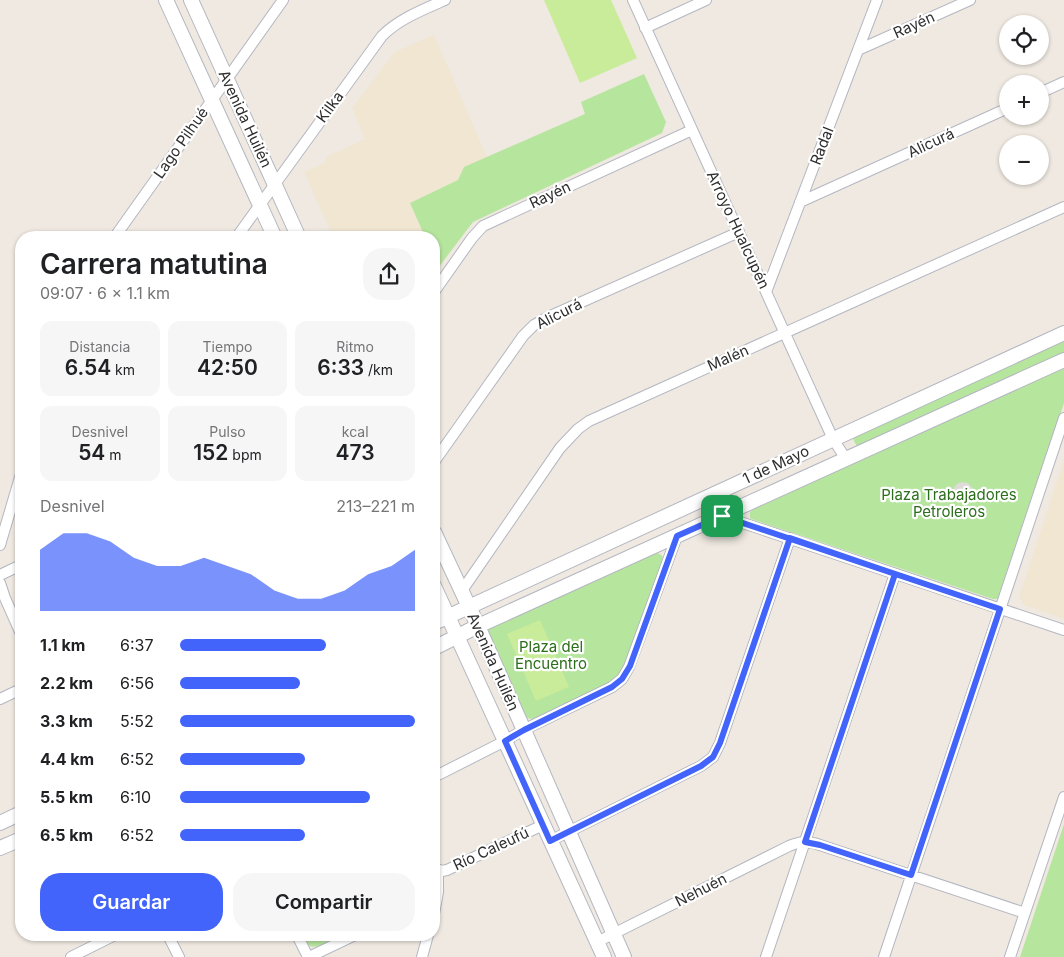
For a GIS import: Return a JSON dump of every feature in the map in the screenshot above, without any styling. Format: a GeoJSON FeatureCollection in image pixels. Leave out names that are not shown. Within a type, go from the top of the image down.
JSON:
{"type":"FeatureCollection","features":[{"type":"Feature","properties":{"kind":"main road","name":"Avenida Huilén"},"geometry":{"type":"LineString","coordinates":[[166,0],[272,231]]}},
{"type":"Feature","properties":{"kind":"main road","name":"Avenida Huilén"},"geometry":{"type":"LineString","coordinates":[[191,0],[296,231]]}},
{"type":"Feature","properties":{"kind":"main road","name":"1 de Mayo"},"geometry":{"type":"LineString","coordinates":[[440,620],[1064,333]]}},
{"type":"Feature","properties":{"kind":"main road","name":"1 de Mayo"},"geometry":{"type":"LineString","coordinates":[[440,645],[478,626],[1064,360]]}},
{"type":"Feature","properties":{"kind":"main road","name":"Avenida Huilén"},"geometry":{"type":"LineString","coordinates":[[440,545],[478,626],[624,957]]}},
{"type":"Feature","properties":{"kind":"main road","name":"Avenida Huilén"},"geometry":{"type":"LineString","coordinates":[[440,599],[604,957]]}},
{"type":"Feature","properties":{"kind":"main road"},"geometry":{"type":"LineString","coordinates":[[0,823],[15,816]]}},
{"type":"Feature","properties":{"kind":"main road"},"geometry":{"type":"LineString","coordinates":[[0,848],[15,842]]}},
{"type":"Feature","properties":{"kind":"street","name":"Lago Pilhué"},"geometry":{"type":"LineString","coordinates":[[119,231],[283,0]]}},
{"type":"Feature","properties":{"kind":"street","name":"Kilka"},"geometry":{"type":"LineString","coordinates":[[241,231],[382,36],[401,20],[445,0]]}},
{"type":"Feature","properties":{"kind":"street","name":"Arroyo Hualcupén"},"geometry":{"type":"LineString","coordinates":[[632,0],[833,439],[846,459]]}},
{"type":"Feature","properties":{"kind":"street"},"geometry":{"type":"LineString","coordinates":[[645,28],[706,0]]}},
{"type":"Feature","properties":{"kind":"street","name":"Radal"},"geometry":{"type":"LineString","coordinates":[[766,292],[877,0]]}},
{"type":"Feature","properties":{"kind":"street","name":"Rayén"},"geometry":{"type":"LineString","coordinates":[[858,50],[970,0]]}},
{"type":"Feature","properties":{"kind":"street"},"geometry":{"type":"LineString","coordinates":[[1049,89],[1064,82]]}},
{"type":"Feature","properties":{"kind":"street","name":"Alicurá"},"geometry":{"type":"LineString","coordinates":[[800,202],[999,112]]}},
{"type":"Feature","properties":{"kind":"street","name":"Rayén"},"geometry":{"type":"LineString","coordinates":[[440,283],[472,238],[483,226],[692,130]]}},
{"type":"Feature","properties":{"kind":"street","name":"Malén"},"geometry":{"type":"LineString","coordinates":[[461,592],[560,448],[578,429],[589,421],[1064,207]]}},
{"type":"Feature","properties":{"kind":"street","name":"Alicurá"},"geometry":{"type":"LineString","coordinates":[[440,454],[523,336],[534,325],[738,232]]}},
{"type":"Feature","properties":{"kind":"street"},"geometry":{"type":"LineString","coordinates":[[884,957],[1064,418]]}},
{"type":"Feature","properties":{"kind":"street"},"geometry":{"type":"LineString","coordinates":[[0,545],[15,494]]}},
{"type":"Feature","properties":{"kind":"street"},"geometry":{"type":"LineString","coordinates":[[722,516],[1064,630]]}},
{"type":"Feature","properties":{"kind":"street"},"geometry":{"type":"LineString","coordinates":[[440,774],[612,687],[622,679],[630,666],[677,536]]}},
{"type":"Feature","properties":{"kind":"street","name":"Río Caleufú"},"geometry":{"type":"LineString","coordinates":[[550,841],[701,766],[713,757],[720,743],[790,538]]}},
{"type":"Feature","properties":{"kind":"street"},"geometry":{"type":"LineString","coordinates":[[0,575],[15,568]]}},
{"type":"Feature","properties":{"kind":"street"},"geometry":{"type":"LineString","coordinates":[[766,957],[895,574]]}},
{"type":"Feature","properties":{"kind":"street"},"geometry":{"type":"LineString","coordinates":[[0,583],[15,620]]}},
{"type":"Feature","properties":{"kind":"street"},"geometry":{"type":"LineString","coordinates":[[0,699],[15,692]]}},
{"type":"Feature","properties":{"kind":"street"},"geometry":{"type":"LineString","coordinates":[[1010,957],[1064,797]]}},
{"type":"Feature","properties":{"kind":"street","name":"Río Caleufú"},"geometry":{"type":"LineString","coordinates":[[440,869],[447,870],[543,825]]}},
{"type":"Feature","properties":{"kind":"street"},"geometry":{"type":"LineString","coordinates":[[805,842],[820,845],[1025,913]]}},
{"type":"Feature","properties":{"kind":"street","name":"Nehuén"},"geometry":{"type":"LineString","coordinates":[[597,942],[789,846],[805,842]]}},
{"type":"Feature","properties":{"kind":"street"},"geometry":{"type":"LineString","coordinates":[[71,957],[103,941]]}},
{"type":"Feature","properties":{"kind":"street"},"geometry":{"type":"LineString","coordinates":[[171,941],[179,957]]}},
{"type":"Feature","properties":{"kind":"street"},"geometry":{"type":"LineString","coordinates":[[300,941],[309,957],[342,941]]}},
{"type":"Feature","properties":{"kind":"street"},"geometry":{"type":"LineString","coordinates":[[422,957],[426,941]]}},
{"type":"Feature","properties":{"kind":"shaded area"},"geometry":{"type":"Polygon","coordinates":[[[434,35],[487,157],[464,167],[458,180],[410,203],[422,231],[330,231],[304,172],[324,163],[328,156],[365,139],[352,108],[395,52],[434,35]]]}},
{"type":"Feature","properties":{"kind":"shaded area"},"geometry":{"type":"Polygon","coordinates":[[[1064,460],[1064,619],[1024,605],[1019,597],[1064,460]]]}},
{"type":"Feature","properties":{"kind":"shaded area"},"geometry":{"type":"Polygon","coordinates":[[[963,482],[970,485],[973,492],[970,499],[963,502],[956,499],[953,492],[956,485],[963,482]]]}},
{"type":"Feature","properties":{"kind":"green space"},"geometry":{"type":"Polygon","coordinates":[[[544,0],[611,0],[637,58],[580,83],[544,0]]]}},
{"type":"Feature","properties":{"kind":"green space"},"geometry":{"type":"Polygon","coordinates":[[[644,74],[666,122],[662,133],[473,222],[440,265],[440,231],[422,231],[410,203],[458,180],[464,167],[585,114],[581,102],[644,74]]]}},
{"type":"Feature","properties":{"kind":"green space"},"geometry":{"type":"Polygon","coordinates":[[[1064,340],[1064,355],[858,448],[853,439],[855,437],[1064,340]]]}},
{"type":"Feature","properties":{"kind":"green space","name":"Plaza Trabajadores Petroleros"},"geometry":{"type":"Polygon","coordinates":[[[1064,368],[1064,403],[1001,595],[997,599],[750,518],[750,512],[754,509],[1064,368]]]}},
{"type":"Feature","properties":{"kind":"green space","name":"Plaza del Encuentro"},"geometry":{"type":"Polygon","coordinates":[[[653,553],[660,554],[663,559],[624,667],[619,676],[612,682],[535,718],[526,718],[488,632],[489,629],[653,553]]]}},
{"type":"Feature","properties":{"kind":"green space"},"geometry":{"type":"Polygon","coordinates":[[[540,620],[569,687],[536,701],[507,634],[540,620]]]}},
{"type":"Feature","properties":{"kind":"green space"},"geometry":{"type":"Polygon","coordinates":[[[1064,824],[1064,957],[1020,957],[1064,824]]]}},
{"type":"Feature","properties":{"kind":"green space"},"geometry":{"type":"Polygon","coordinates":[[[306,941],[329,941],[313,947],[306,941]]]}},
{"type":"Feature","properties":{"kind":"route"},"geometry":{"type":"LineString","coordinates":[[722,516],[677,536],[630,666],[622,679],[612,687],[505,741],[550,841],[707,763],[713,757],[720,743],[790,538],[895,574],[805,842],[820,845],[911,875],[1000,609],[895,574],[722,516]]}}]}
